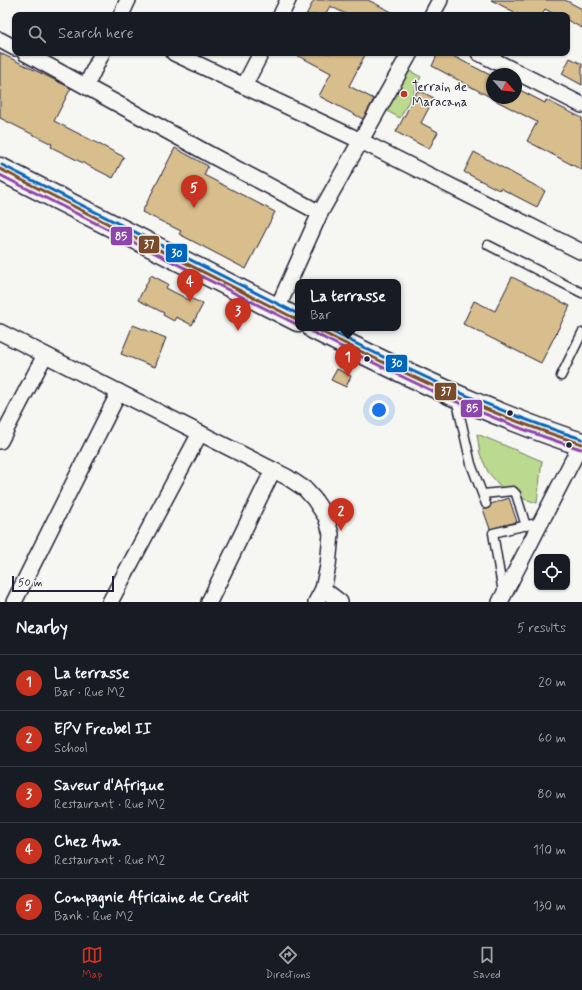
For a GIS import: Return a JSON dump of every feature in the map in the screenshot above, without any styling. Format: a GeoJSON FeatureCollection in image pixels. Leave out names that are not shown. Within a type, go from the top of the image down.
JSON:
{"type":"FeatureCollection","features":[{"type":"Feature","properties":{"kind":"main road"},"geometry":{"type":"LineString","coordinates":[[0,169],[295,318]]}},
{"type":"Feature","properties":{"kind":"main road"},"geometry":{"type":"LineString","coordinates":[[320,331],[455,396],[516,421],[582,443]]}},
{"type":"Feature","properties":{"kind":"street"},"geometry":{"type":"LineString","coordinates":[[122,12],[128,0]]}},
{"type":"Feature","properties":{"kind":"street"},"geometry":{"type":"LineString","coordinates":[[282,12],[288,0]]}},
{"type":"Feature","properties":{"kind":"street"},"geometry":{"type":"LineString","coordinates":[[434,12],[440,0]]}},
{"type":"Feature","properties":{"kind":"street"},"geometry":{"type":"LineString","coordinates":[[0,40],[12,46]]}},
{"type":"Feature","properties":{"kind":"street"},"geometry":{"type":"LineString","coordinates":[[31,56],[320,213]]}},
{"type":"Feature","properties":{"kind":"street"},"geometry":{"type":"LineString","coordinates":[[86,86],[101,56]]}},
{"type":"Feature","properties":{"kind":"street"},"geometry":{"type":"LineString","coordinates":[[180,56],[361,141],[582,252]]}},
{"type":"Feature","properties":{"kind":"street"},"geometry":{"type":"LineString","coordinates":[[244,86],[259,56]]}},
{"type":"Feature","properties":{"kind":"street"},"geometry":{"type":"LineString","coordinates":[[277,309],[320,213],[408,56]]}},
{"type":"Feature","properties":{"kind":"street"},"geometry":{"type":"LineString","coordinates":[[484,56],[582,105]]}},
{"type":"Feature","properties":{"kind":"street"},"geometry":{"type":"LineString","coordinates":[[0,332],[287,477],[305,489],[326,517],[331,534],[328,566],[319,596],[340,602]]}},
{"type":"Feature","properties":{"kind":"street"},"geometry":{"type":"LineString","coordinates":[[0,441],[45,355]]}},
{"type":"Feature","properties":{"kind":"street"},"geometry":{"type":"LineString","coordinates":[[14,602],[119,392]]}},
{"type":"Feature","properties":{"kind":"street"},"geometry":{"type":"LineString","coordinates":[[110,602],[200,433]]}},
{"type":"Feature","properties":{"kind":"street"},"geometry":{"type":"LineString","coordinates":[[502,599],[582,443]]}},
{"type":"Feature","properties":{"kind":"street"},"geometry":{"type":"LineString","coordinates":[[209,602],[273,470]]}},
{"type":"Feature","properties":{"kind":"lane"},"geometry":{"type":"LineString","coordinates":[[488,245],[582,293]]}},
{"type":"Feature","properties":{"kind":"lane"},"geometry":{"type":"LineString","coordinates":[[561,376],[582,333]]}},
{"type":"Feature","properties":{"kind":"lane"},"geometry":{"type":"LineString","coordinates":[[455,396],[471,464],[486,504]]}},
{"type":"Feature","properties":{"kind":"lane"},"geometry":{"type":"LineString","coordinates":[[483,494],[513,491],[516,494],[526,526]]}},
{"type":"Feature","properties":{"kind":"lane"},"geometry":{"type":"LineString","coordinates":[[502,599],[494,533],[542,521]]}},
{"type":"Feature","properties":{"kind":"green space","name":"Terrain de Maracana"},"geometry":{"type":"Polygon","coordinates":[[[408,70],[421,77],[400,118],[387,111],[408,70]]]}},
{"type":"Feature","properties":{"kind":"green space"},"geometry":{"type":"Polygon","coordinates":[[[477,434],[542,461],[537,503],[518,497],[501,487],[488,472],[480,454],[477,434]]]}},
{"type":"Feature","properties":{"kind":"building"},"geometry":{"type":"Polygon","coordinates":[[[314,0],[368,0],[392,12],[342,12],[330,6],[327,12],[308,12],[314,0]]]}},
{"type":"Feature","properties":{"kind":"building"},"geometry":{"type":"Polygon","coordinates":[[[491,0],[565,0],[582,9],[582,28],[570,22],[570,12],[550,12],[545,9],[544,12],[514,12],[491,0]]]}},
{"type":"Feature","properties":{"kind":"building"},"geometry":{"type":"Polygon","coordinates":[[[0,53],[71,88],[54,121],[124,157],[113,178],[51,147],[52,144],[0,118],[0,53]]]}},
{"type":"Feature","properties":{"kind":"building"},"geometry":{"type":"Polygon","coordinates":[[[299,56],[364,56],[349,86],[374,99],[363,119],[319,96],[331,73],[299,56]]]}},
{"type":"Feature","properties":{"kind":"building"},"geometry":{"type":"Polygon","coordinates":[[[437,56],[453,56],[486,73],[486,95],[432,66],[437,56]]]}},
{"type":"Feature","properties":{"kind":"building"},"geometry":{"type":"Polygon","coordinates":[[[570,58],[582,64],[582,85],[562,74],[570,58]]]}},
{"type":"Feature","properties":{"kind":"building"},"geometry":{"type":"Polygon","coordinates":[[[418,90],[434,98],[421,123],[438,132],[429,149],[396,132],[418,90]]]}},
{"type":"Feature","properties":{"kind":"building"},"geometry":{"type":"Polygon","coordinates":[[[522,91],[545,103],[546,100],[582,118],[582,170],[527,141],[537,122],[502,104],[522,104],[522,91]]]}},
{"type":"Feature","properties":{"kind":"building"},"geometry":{"type":"Polygon","coordinates":[[[175,148],[208,166],[204,175],[275,212],[246,269],[179,234],[181,231],[142,212],[175,148]]]}},
{"type":"Feature","properties":{"kind":"building"},"geometry":{"type":"Polygon","coordinates":[[[474,152],[545,191],[537,207],[464,172],[474,152]]]}},
{"type":"Feature","properties":{"kind":"building"},"geometry":{"type":"Polygon","coordinates":[[[151,275],[168,284],[166,288],[189,300],[190,298],[203,304],[192,325],[176,317],[174,321],[163,315],[164,313],[138,300],[151,275]]]}},
{"type":"Feature","properties":{"kind":"building"},"geometry":{"type":"Polygon","coordinates":[[[512,277],[570,306],[541,363],[463,324],[474,301],[495,311],[512,277]]]}},
{"type":"Feature","properties":{"kind":"building"},"geometry":{"type":"Polygon","coordinates":[[[133,325],[166,338],[155,367],[121,354],[133,325]]]}},
{"type":"Feature","properties":{"kind":"building"},"geometry":{"type":"Polygon","coordinates":[[[337,369],[351,376],[346,387],[331,380],[337,369]]]}},
{"type":"Feature","properties":{"kind":"building"},"geometry":{"type":"Polygon","coordinates":[[[509,498],[517,522],[490,529],[483,509],[488,509],[491,504],[509,498]]]}},
{"type":"Feature","properties":{"kind":"transit line","name":"30"},"geometry":{"type":"LineString","coordinates":[[2,165],[295,312]]}},
{"type":"Feature","properties":{"kind":"transit line","name":"37"},"geometry":{"type":"LineString","coordinates":[[0,169],[295,318]]}},
{"type":"Feature","properties":{"kind":"transit line","name":"85"},"geometry":{"type":"LineString","coordinates":[[0,175],[295,323]]}},
{"type":"Feature","properties":{"kind":"transit line","name":"37"},"geometry":{"type":"LineString","coordinates":[[320,331],[446,392],[513,420],[582,444]]}},
{"type":"Feature","properties":{"kind":"transit line","name":"30"},"geometry":{"type":"LineString","coordinates":[[331,331],[483,403],[582,439]]}},
{"type":"Feature","properties":{"kind":"transit line","name":"85"},"geometry":{"type":"LineString","coordinates":[[312,332],[411,381],[478,411],[512,425],[581,449]]}},
{"type":"Feature","properties":{"kind":"place","name":"Terrain de Maracana"},"geometry":{"type":"Point","coordinates":[404,94]}},
{"type":"Feature","properties":{"kind":"place","name":"Compagnie Africaine de Credit"},"geometry":{"type":"Point","coordinates":[194,208]}},
{"type":"Feature","properties":{"kind":"place","name":"Chez Awa"},"geometry":{"type":"Point","coordinates":[190,302]}},
{"type":"Feature","properties":{"kind":"place","name":"Saveur d'Afrique"},"geometry":{"type":"Point","coordinates":[238,331]}},
{"type":"Feature","properties":{"kind":"place","name":"La terrasse"},"geometry":{"type":"Point","coordinates":[348,377]}},
{"type":"Feature","properties":{"kind":"place","name":"EPV Freobel II"},"geometry":{"type":"Point","coordinates":[341,531]}}]}
